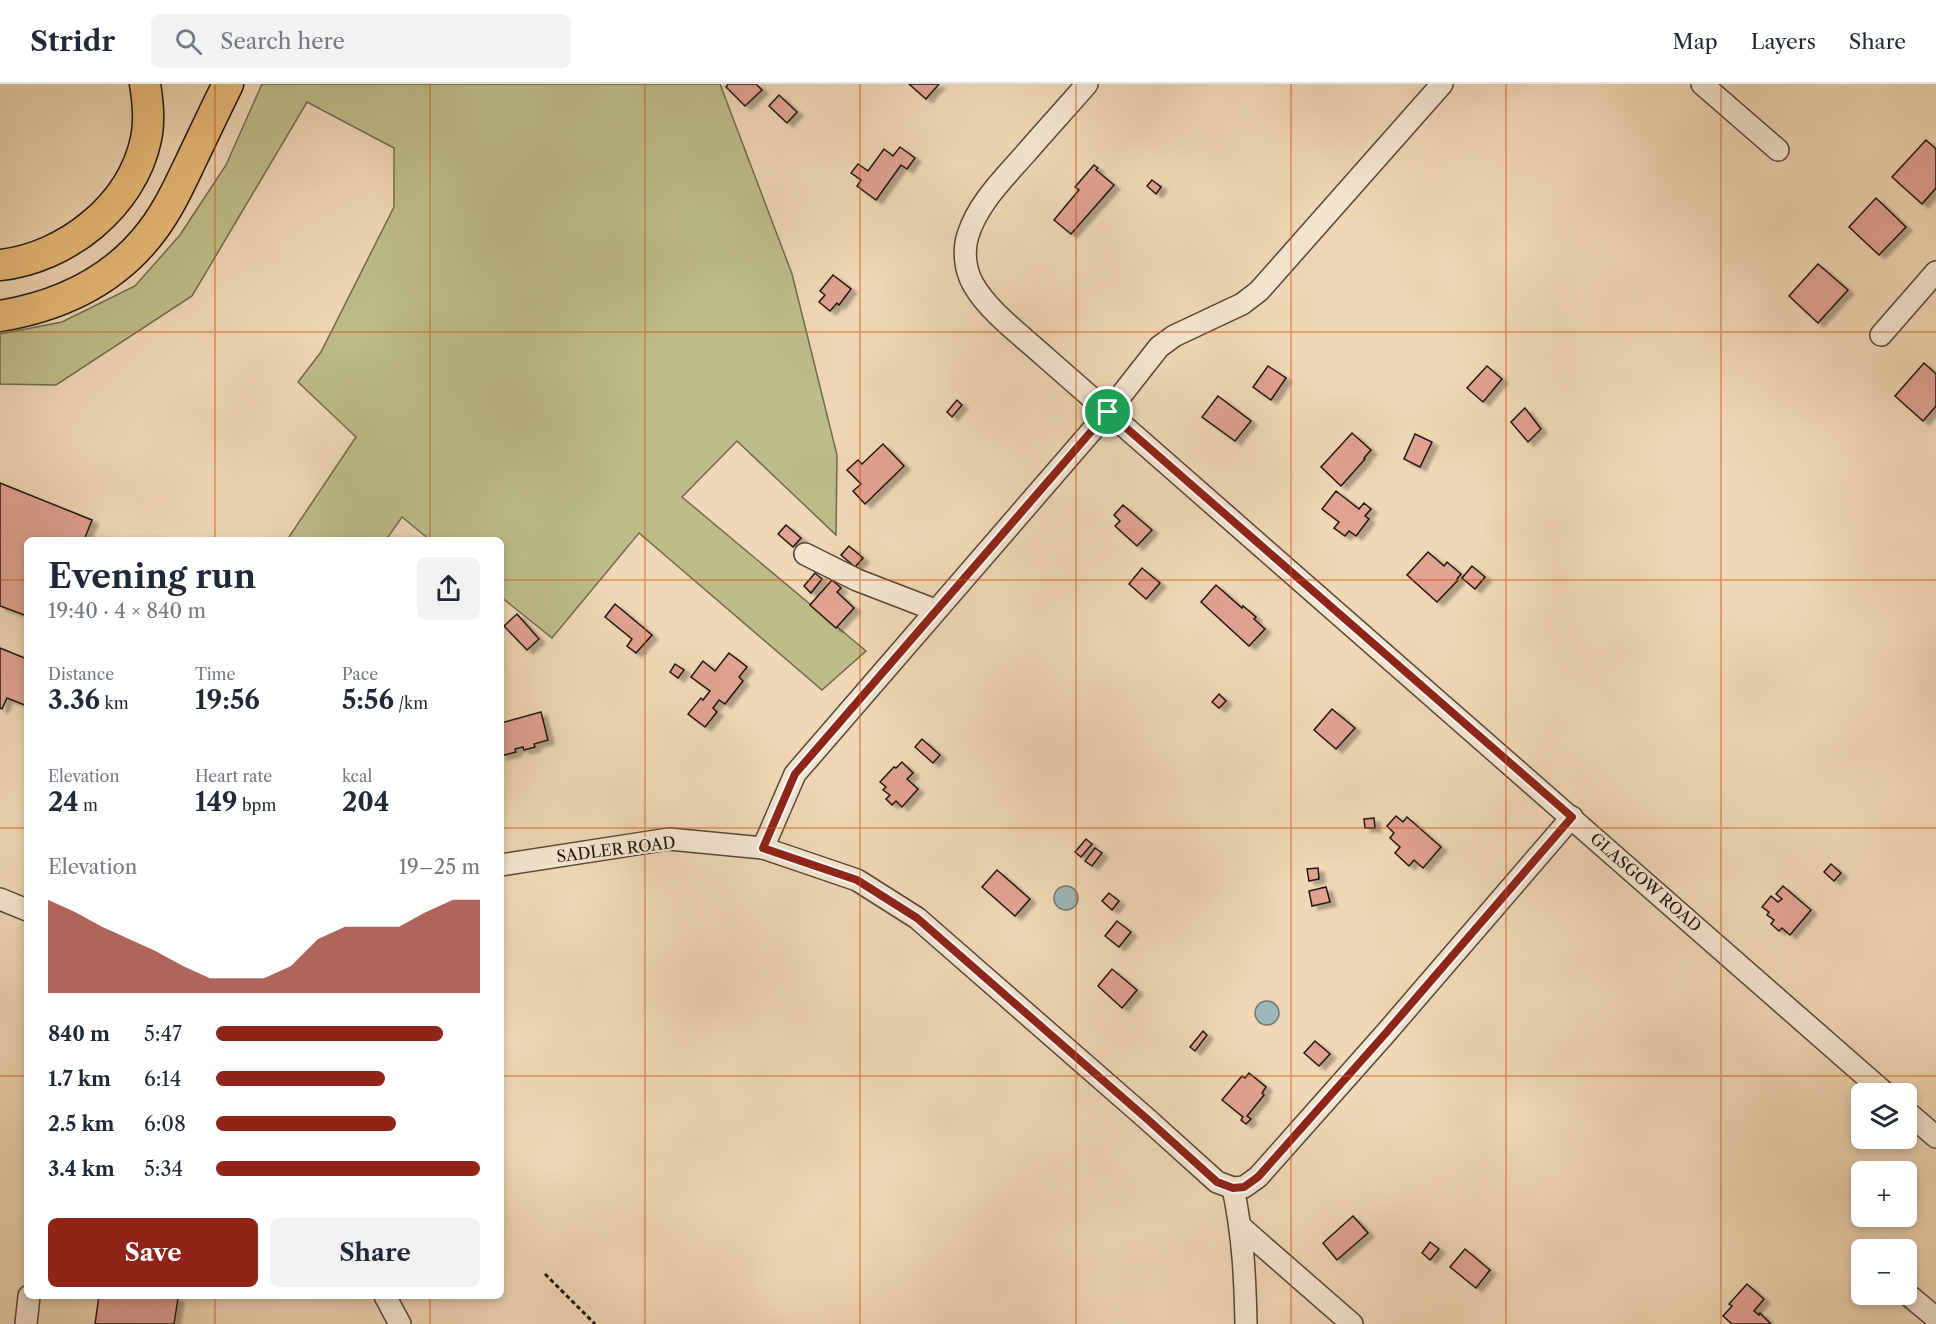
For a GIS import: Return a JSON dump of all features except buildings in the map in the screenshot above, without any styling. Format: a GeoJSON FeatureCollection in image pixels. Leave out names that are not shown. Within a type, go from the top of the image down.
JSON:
{"type":"FeatureCollection","features":[{"type":"Feature","properties":{"kind":"highway"},"geometry":{"type":"LineString","coordinates":[[0,265],[26,261],[63,245],[92,225],[117,200],[134,173],[146,139],[148,106],[145,84]]}},
{"type":"Feature","properties":{"kind":"highway"},"geometry":{"type":"LineString","coordinates":[[0,316],[52,304],[82,291],[116,268],[135,251],[153,230],[172,199],[228,84]]}},
{"type":"Feature","properties":{"kind":"street","name":"GLASGOW ROAD"},"geometry":{"type":"LineString","coordinates":[[1087,84],[992,193],[973,222],[965,253],[969,274],[974,285],[990,305],[1044,356],[1874,1083]]}},
{"type":"Feature","properties":{"kind":"street"},"geometry":{"type":"LineString","coordinates":[[763,848],[795,774],[1108,412],[1159,347],[1174,336],[1242,304],[1259,291],[1442,84]]}},
{"type":"Feature","properties":{"kind":"street"},"geometry":{"type":"LineString","coordinates":[[1702,84],[1778,150]]}},
{"type":"Feature","properties":{"kind":"street"},"geometry":{"type":"LineString","coordinates":[[1881,335],[1936,272]]}},
{"type":"Feature","properties":{"kind":"street"},"geometry":{"type":"LineString","coordinates":[[805,554],[857,580],[935,610]]}},
{"type":"Feature","properties":{"kind":"street"},"geometry":{"type":"LineString","coordinates":[[1246,1324],[1241,1227],[1233,1188],[1244,1187],[1258,1177],[1572,817]]}},
{"type":"Feature","properties":{"kind":"street","name":"SADLER ROAD"},"geometry":{"type":"LineString","coordinates":[[504,865],[669,838],[763,848],[857,880],[917,918],[1217,1182],[1233,1188]]}},
{"type":"Feature","properties":{"kind":"street"},"geometry":{"type":"LineString","coordinates":[[0,899],[24,909]]}},
{"type":"Feature","properties":{"kind":"street"},"geometry":{"type":"LineString","coordinates":[[1917,1121],[1936,1137]]}},
{"type":"Feature","properties":{"kind":"street"},"geometry":{"type":"LineString","coordinates":[[1241,1227],[1352,1324]]}},
{"type":"Feature","properties":{"kind":"street"},"geometry":{"type":"LineString","coordinates":[[26,1324],[29,1299]]}},
{"type":"Feature","properties":{"kind":"street"},"geometry":{"type":"LineString","coordinates":[[387,1299],[400,1324]]}},
{"type":"Feature","properties":{"kind":"street"},"geometry":{"type":"LineString","coordinates":[[1917,1302],[1936,1318]]}},
{"type":"Feature","properties":{"kind":"path"},"geometry":{"type":"LineString","coordinates":[[545,1274],[595,1324]]}},
{"type":"Feature","properties":{"kind":"shaded area"},"geometry":{"type":"Polygon","coordinates":[[[262,84],[720,84],[792,274],[837,455],[836,535],[737,441],[682,497],[866,651],[822,690],[639,533],[552,638],[504,599],[504,537],[426,537],[402,517],[388,537],[289,537],[356,437],[298,382],[321,352],[394,207],[394,148],[307,102],[192,296],[56,385],[0,384],[0,334],[62,322],[135,286],[180,235],[226,165],[262,84]]]}},
{"type":"Feature","properties":{"kind":"water"},"geometry":{"type":"Polygon","coordinates":[[[1066,886],[1074,890],[1078,898],[1074,906],[1066,910],[1058,906],[1054,898],[1058,890],[1066,886]]]}},
{"type":"Feature","properties":{"kind":"water"},"geometry":{"type":"Polygon","coordinates":[[[1267,1001],[1276,1004],[1279,1013],[1276,1022],[1267,1025],[1258,1022],[1255,1013],[1258,1004],[1267,1001]]]}},
{"type":"Feature","properties":{"kind":"route"},"geometry":{"type":"LineString","coordinates":[[1108,412],[1572,817],[1385,1034],[1258,1177],[1244,1187],[1233,1188],[1217,1182],[917,918],[857,880],[763,848],[795,774],[1108,412]]}}]}
